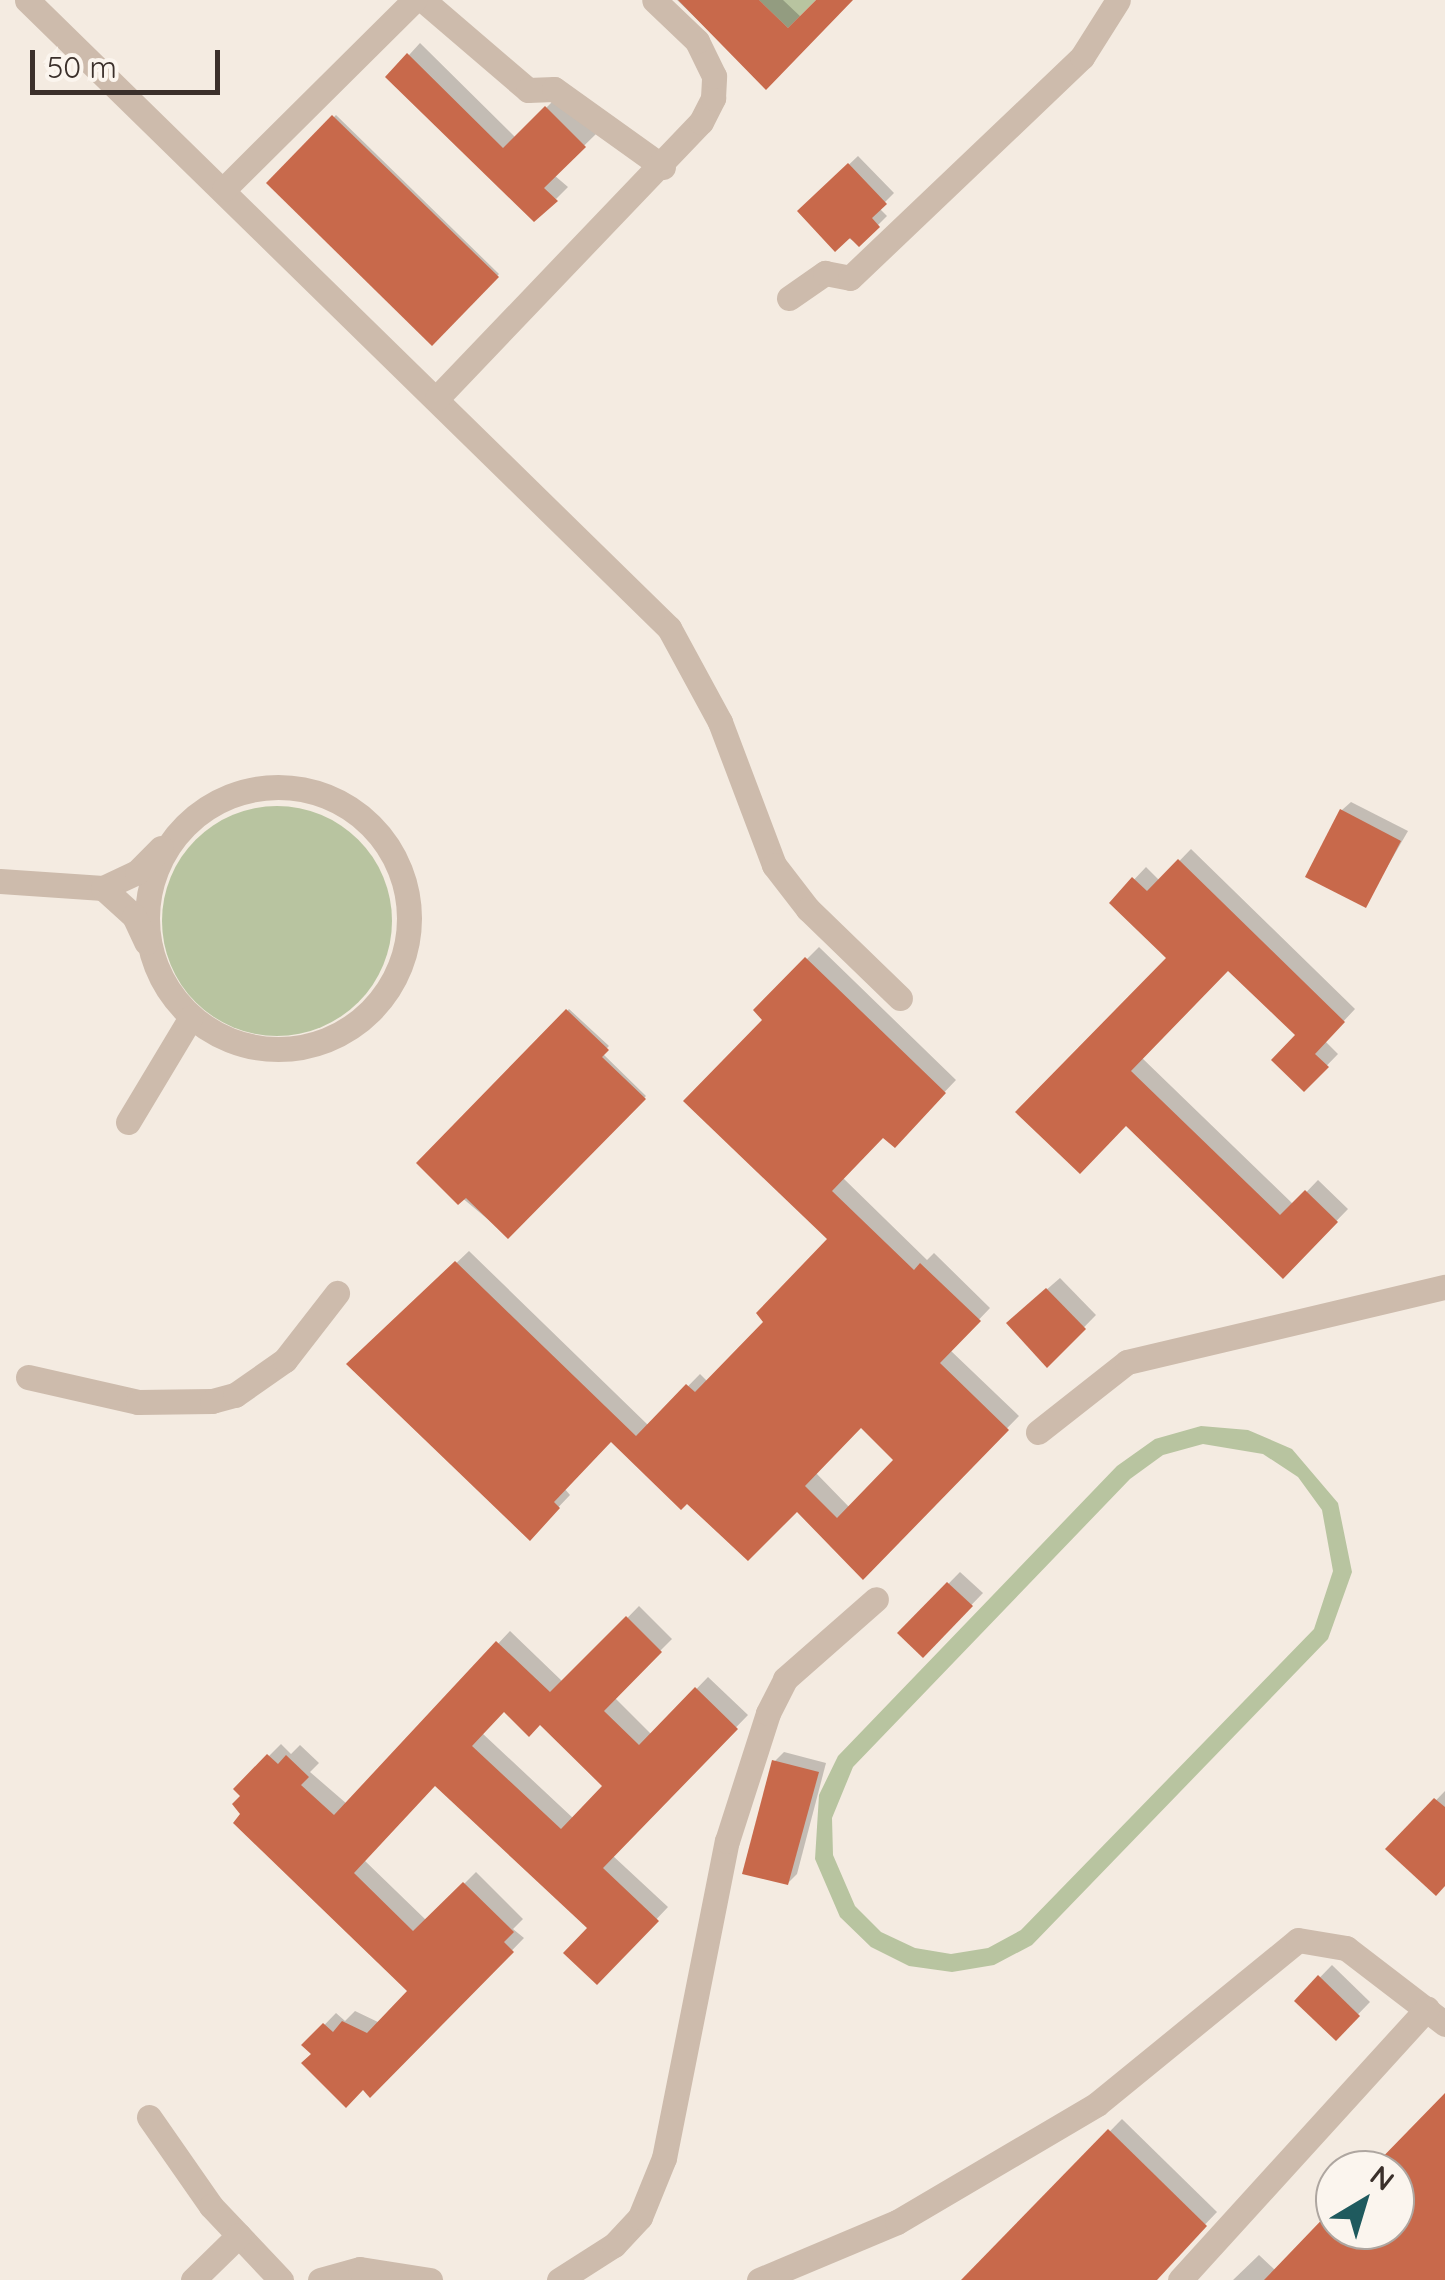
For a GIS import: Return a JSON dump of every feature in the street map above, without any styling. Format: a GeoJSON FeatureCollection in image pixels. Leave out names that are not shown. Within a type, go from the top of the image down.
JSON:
{"type":"FeatureCollection","features":[{"type":"Feature","properties":{"kind":"street"},"geometry":{"type":"LineString","coordinates":[[27,0],[669,628],[720,722],[774,865],[808,909],[900,998]]}},
{"type":"Feature","properties":{"kind":"street"},"geometry":{"type":"LineString","coordinates":[[224,189],[414,0]]}},
{"type":"Feature","properties":{"kind":"street"},"geometry":{"type":"LineString","coordinates":[[423,0],[528,90],[554,90],[663,168]]}},
{"type":"Feature","properties":{"kind":"street"},"geometry":{"type":"LineString","coordinates":[[437,398],[663,168],[701,122],[714,98],[714,76],[697,41],[654,0]]}},
{"type":"Feature","properties":{"kind":"street"},"geometry":{"type":"LineString","coordinates":[[789,298],[825,274],[850,278],[1082,57],[1118,0]]}},
{"type":"Feature","properties":{"kind":"street"},"geometry":{"type":"LineString","coordinates":[[0,881],[103,888],[136,872],[180,830],[233,794],[276,787],[319,793],[357,814],[388,846],[410,913],[394,981],[345,1032],[301,1048],[254,1048],[191,1017],[167,988],[134,916],[103,888]]}},
{"type":"Feature","properties":{"kind":"street"},"geometry":{"type":"LineString","coordinates":[[152,954],[150,888],[180,830]]}},
{"type":"Feature","properties":{"kind":"street"},"geometry":{"type":"LineString","coordinates":[[128,1122],[191,1017]]}},
{"type":"Feature","properties":{"kind":"street"},"geometry":{"type":"LineString","coordinates":[[1038,1432],[1127,1362],[1445,1287]]}},
{"type":"Feature","properties":{"kind":"street"},"geometry":{"type":"LineString","coordinates":[[28,1377],[138,1402],[212,1402],[236,1394],[285,1360],[337,1293]]}},
{"type":"Feature","properties":{"kind":"street"},"geometry":{"type":"LineString","coordinates":[[559,2280],[614,2245],[640,2217],[664,2158],[728,1842],[768,1713],[785,1679],[876,1599]]}},
{"type":"Feature","properties":{"kind":"street"},"geometry":{"type":"LineString","coordinates":[[759,2280],[896,2222],[1097,2104],[1298,1940],[1346,1948],[1436,2016],[1180,2280]]}},
{"type":"Feature","properties":{"kind":"street"},"geometry":{"type":"LineString","coordinates":[[149,2117],[211,2206],[281,2280]]}},
{"type":"Feature","properties":{"kind":"street"},"geometry":{"type":"LineString","coordinates":[[194,2280],[239,2235]]}},
{"type":"Feature","properties":{"kind":"street"},"geometry":{"type":"LineString","coordinates":[[320,2280],[360,2269],[430,2280]]}},
{"type":"Feature","properties":{"kind":"green space"},"geometry":{"type":"Polygon","coordinates":[[[759,0],[816,0],[788,28],[759,0]]]}},
{"type":"Feature","properties":{"kind":"green space"},"geometry":{"type":"Polygon","coordinates":[[[277,806],[321,814],[359,839],[384,877],[392,921],[384,965],[359,1003],[321,1028],[277,1036],[233,1028],[195,1003],[170,965],[162,921],[170,877],[195,839],[233,814],[277,806]]]}},
{"type":"Feature","properties":{"kind":"green space"},"geometry":{"type":"Polygon","coordinates":[[[1201,1426],[1248,1430],[1292,1449],[1338,1503],[1352,1572],[1328,1639],[1032,1945],[994,1965],[952,1972],[909,1966],[871,1947],[840,1917],[815,1859],[819,1795],[838,1756],[1117,1466],[1155,1439],[1201,1426]],[[1203,1444],[1163,1455],[1130,1479],[853,1767],[832,1818],[833,1855],[855,1906],[881,1932],[915,1948],[951,1954],[988,1948],[1021,1930],[1314,1629],[1333,1571],[1322,1510],[1298,1477],[1263,1454],[1203,1444]]]}},
{"type":"Feature","properties":{"kind":"building"},"geometry":{"type":"Polygon","coordinates":[[[678,0],[759,0],[788,28],[816,0],[853,0],[766,90],[678,0]]]}},
{"type":"Feature","properties":{"kind":"building"},"geometry":{"type":"Polygon","coordinates":[[[407,53],[503,148],[545,106],[586,147],[544,188],[558,201],[534,222],[385,77],[407,53]]]}},
{"type":"Feature","properties":{"kind":"building"},"geometry":{"type":"Polygon","coordinates":[[[332,115],[499,277],[432,346],[266,183],[332,115]]]}},
{"type":"Feature","properties":{"kind":"building"},"geometry":{"type":"Polygon","coordinates":[[[848,163],[887,204],[872,218],[880,227],[859,247],[850,238],[835,252],[797,211],[848,163]]]}},
{"type":"Feature","properties":{"kind":"building"},"geometry":{"type":"Polygon","coordinates":[[[1340,809],[1401,841],[1366,908],[1305,877],[1340,809]]]}},
{"type":"Feature","properties":{"kind":"building"},"geometry":{"type":"Polygon","coordinates":[[[1178,859],[1345,1022],[1315,1054],[1329,1067],[1304,1092],[1271,1060],[1295,1035],[1228,971],[1131,1071],[1280,1215],[1305,1190],[1338,1222],[1283,1279],[1126,1126],[1080,1174],[1015,1112],[1166,958],[1109,903],[1132,877],[1147,891],[1178,859]]]}},
{"type":"Feature","properties":{"kind":"building"},"geometry":{"type":"Polygon","coordinates":[[[805,957],[946,1093],[895,1148],[883,1138],[832,1191],[914,1270],[920,1263],[981,1321],[940,1363],[1009,1430],[863,1580],[797,1512],[748,1561],[687,1504],[681,1510],[611,1442],[554,1502],[560,1508],[530,1541],[346,1364],[455,1261],[636,1436],[686,1384],[695,1392],[763,1322],[756,1313],[827,1239],[683,1101],[762,1020],[753,1010],[805,957]],[[861,1428],[805,1486],[837,1518],[893,1460],[861,1428]]]}},
{"type":"Feature","properties":{"kind":"building"},"geometry":{"type":"Polygon","coordinates":[[[566,1009],[609,1050],[602,1057],[646,1099],[508,1239],[466,1198],[458,1205],[416,1163],[566,1009]]]}},
{"type":"Feature","properties":{"kind":"building"},"geometry":{"type":"Polygon","coordinates":[[[1046,1288],[1086,1329],[1047,1368],[1006,1323],[1046,1288]]]}},
{"type":"Feature","properties":{"kind":"building"},"geometry":{"type":"Polygon","coordinates":[[[947,1582],[973,1606],[923,1658],[897,1633],[947,1582]]]}},
{"type":"Feature","properties":{"kind":"building"},"geometry":{"type":"Polygon","coordinates":[[[626,1616],[662,1652],[604,1711],[639,1745],[695,1687],[738,1729],[603,1868],[659,1921],[597,1985],[563,1953],[587,1928],[435,1786],[354,1873],[413,1931],[463,1882],[514,1932],[504,1942],[514,1952],[370,2098],[363,2090],[346,2108],[301,2063],[311,2054],[301,2045],[323,2023],[333,2032],[342,2021],[367,2033],[407,1991],[233,1823],[240,1814],[232,1804],[240,1796],[233,1789],[267,1754],[278,1764],[286,1755],[309,1777],[301,1785],[334,1815],[496,1641],[550,1692],[626,1616]],[[504,1712],[472,1746],[561,1829],[602,1786],[540,1725],[529,1737],[504,1712]]]}},
{"type":"Feature","properties":{"kind":"building"},"geometry":{"type":"Polygon","coordinates":[[[772,1760],[819,1772],[788,1885],[742,1874],[772,1760]]]}},
{"type":"Feature","properties":{"kind":"building"},"geometry":{"type":"Polygon","coordinates":[[[1434,1798],[1445,1807],[1445,1886],[1436,1896],[1385,1849],[1434,1798]]]}},
{"type":"Feature","properties":{"kind":"building"},"geometry":{"type":"Polygon","coordinates":[[[1318,1975],[1360,2016],[1336,2041],[1294,2001],[1318,1975]]]}},
{"type":"Feature","properties":{"kind":"building"},"geometry":{"type":"Polygon","coordinates":[[[1445,2093],[1445,2280],[1264,2280],[1315,2227],[1315,2250],[1415,2250],[1415,2150],[1389,2150],[1445,2093]]]}},
{"type":"Feature","properties":{"kind":"building"},"geometry":{"type":"Polygon","coordinates":[[[1108,2129],[1207,2226],[1157,2280],[961,2280],[1108,2129]]]}}]}
